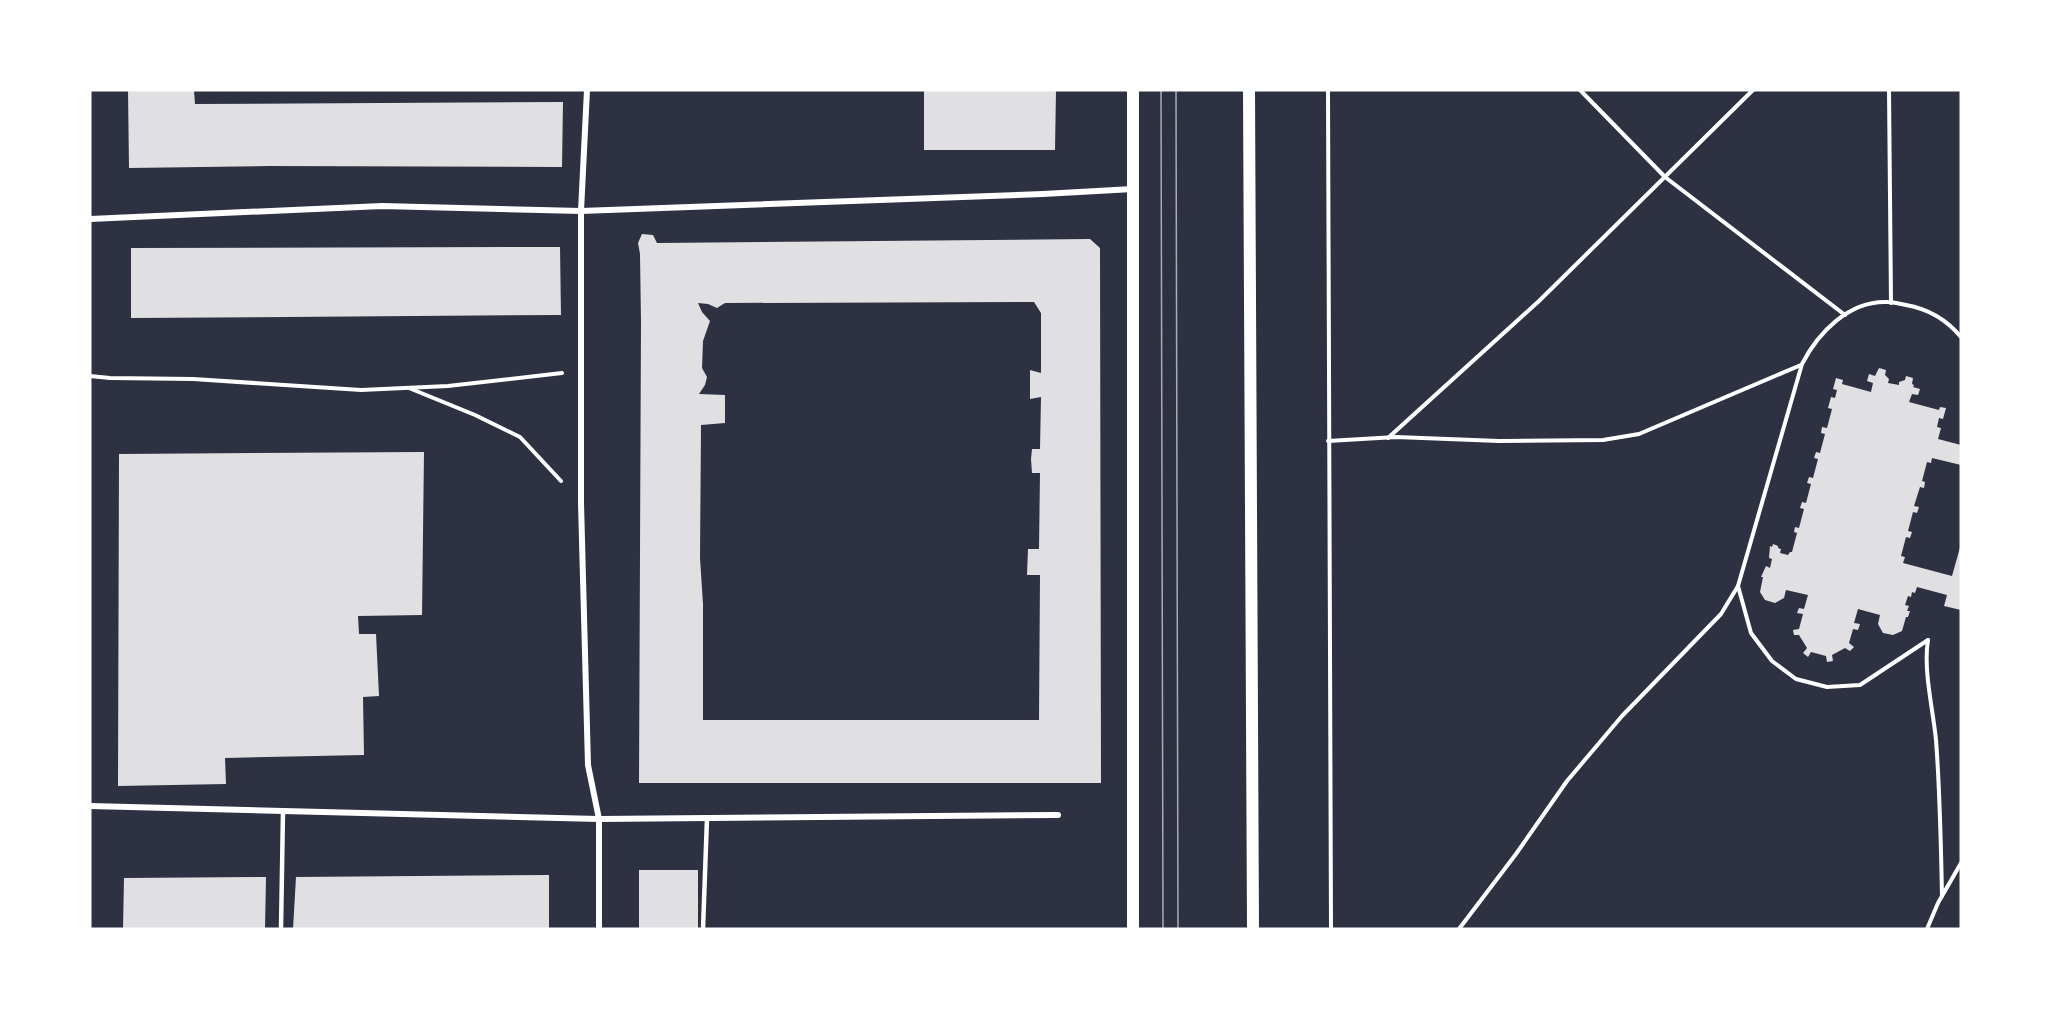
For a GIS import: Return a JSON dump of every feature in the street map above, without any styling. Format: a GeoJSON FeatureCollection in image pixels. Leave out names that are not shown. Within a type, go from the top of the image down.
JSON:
{"type":"FeatureCollection","features":[{"type":"Feature","properties":{"kind":"main road"},"geometry":{"type":"LineString","coordinates":[[1133,90],[1133,929]]}},
{"type":"Feature","properties":{"kind":"main road"},"geometry":{"type":"LineString","coordinates":[[1249,90],[1253,929]]}},
{"type":"Feature","properties":{"kind":"street"},"geometry":{"type":"LineString","coordinates":[[587,90],[581,211],[581,504],[588,765],[599,819],[599,929]]}},
{"type":"Feature","properties":{"kind":"street"},"geometry":{"type":"LineString","coordinates":[[90,219],[382,206],[581,211],[1133,189]]}},
{"type":"Feature","properties":{"kind":"street"},"geometry":{"type":"LineString","coordinates":[[90,806],[599,819],[1058,815]]}},
{"type":"Feature","properties":{"kind":"lane"},"geometry":{"type":"LineString","coordinates":[[281,929],[283,811]]}},
{"type":"Feature","properties":{"kind":"lane"},"geometry":{"type":"LineString","coordinates":[[704,929],[707,818]]}},
{"type":"Feature","properties":{"kind":"path"},"geometry":{"type":"LineString","coordinates":[[1328,90],[1331,929]]}},
{"type":"Feature","properties":{"kind":"path"},"geometry":{"type":"LineString","coordinates":[[1580,90],[1665,177],[1845,315]]}},
{"type":"Feature","properties":{"kind":"path"},"geometry":{"type":"LineString","coordinates":[[1388,438],[1539,301],[1753,90]]}},
{"type":"Feature","properties":{"kind":"path"},"geometry":{"type":"LineString","coordinates":[[1889,90],[1891,303]]}},
{"type":"Feature","properties":{"kind":"path"},"geometry":{"type":"LineString","coordinates":[[1459,929],[1567,782],[1622,716],[1721,614],[1738,585],[1802,364],[1810,348],[1825,331],[1845,315],[1866,305],[1891,303],[1931,312],[1960,334]]}},
{"type":"Feature","properties":{"kind":"path"},"geometry":{"type":"LineString","coordinates":[[1328,441],[1388,438],[1499,441],[1603,440],[1639,434],[1802,364]]}},
{"type":"Feature","properties":{"kind":"path"},"geometry":{"type":"LineString","coordinates":[[90,376],[193,379],[361,390],[448,386],[549,373],[581,373]]}},
{"type":"Feature","properties":{"kind":"path"},"geometry":{"type":"LineString","coordinates":[[406,387],[520,436],[581,504]]}},
{"type":"Feature","properties":{"kind":"path"},"geometry":{"type":"LineString","coordinates":[[1738,585],[1751,633],[1772,661],[1796,679],[1827,687],[1860,685],[1928,640],[1926,656],[1933,706],[1940,791],[1942,896]]}},
{"type":"Feature","properties":{"kind":"path"},"geometry":{"type":"LineString","coordinates":[[1927,929],[1961,863]]}},
{"type":"Feature","properties":{"kind":"building"},"geometry":{"type":"Polygon","coordinates":[[[128,90],[194,90],[195,104],[563,102],[562,167],[129,168],[128,90]]]}},
{"type":"Feature","properties":{"kind":"building"},"geometry":{"type":"Polygon","coordinates":[[[924,90],[1056,90],[1055,150],[924,150],[924,90]]]}},
{"type":"Feature","properties":{"kind":"building"},"geometry":{"type":"Polygon","coordinates":[[[642,234],[653,235],[657,243],[1090,239],[1100,248],[1101,783],[639,783],[641,322],[638,243],[642,234]],[[1034,302],[725,303],[717,308],[698,303],[710,321],[703,341],[702,368],[707,377],[699,394],[725,395],[725,423],[701,425],[700,558],[703,604],[703,720],[1039,720],[1040,575],[1027,575],[1028,549],[1039,549],[1040,473],[1032,473],[1031,459],[1032,449],[1040,449],[1041,397],[1030,399],[1030,370],[1041,373],[1041,313],[1034,302]]]}},
{"type":"Feature","properties":{"kind":"building"},"geometry":{"type":"Polygon","coordinates":[[[560,247],[561,315],[131,318],[131,248],[560,247]]]}},
{"type":"Feature","properties":{"kind":"building"},"geometry":{"type":"Polygon","coordinates":[[[1879,368],[1886,370],[1888,383],[1899,385],[1899,382],[1905,380],[1906,376],[1913,378],[1913,387],[1920,389],[1918,395],[1912,394],[1909,402],[1939,410],[1940,407],[1946,408],[1943,419],[1939,418],[1937,427],[1941,428],[1938,439],[1961,445],[1961,465],[1932,458],[1931,463],[1927,462],[1922,481],[1925,482],[1924,488],[1920,487],[1914,506],[1919,507],[1917,513],[1913,512],[1908,531],[1912,532],[1910,538],[1906,537],[1901,556],[1905,557],[1903,563],[1952,576],[1961,544],[1961,610],[1944,606],[1947,595],[1917,587],[1911,597],[1908,596],[1905,605],[1909,606],[1907,611],[1910,611],[1902,631],[1893,635],[1883,633],[1878,624],[1880,615],[1858,609],[1854,623],[1860,624],[1858,630],[1853,629],[1849,643],[1854,647],[1850,651],[1845,648],[1832,655],[1833,661],[1827,662],[1826,656],[1811,652],[1808,657],[1803,653],[1807,648],[1799,635],[1794,635],[1793,630],[1799,629],[1803,614],[1797,613],[1799,608],[1804,609],[1808,595],[1786,590],[1784,598],[1775,603],[1765,600],[1760,592],[1763,577],[1761,577],[1766,566],[1770,568],[1772,559],[1769,558],[1770,546],[1772,547],[1773,544],[1778,546],[1781,549],[1780,553],[1788,555],[1792,552],[1797,533],[1794,532],[1795,527],[1799,528],[1804,509],[1800,508],[1802,502],[1806,503],[1811,484],[1807,483],[1809,477],[1813,478],[1818,459],[1814,458],[1816,452],[1820,453],[1825,434],[1821,433],[1822,427],[1827,428],[1832,409],[1828,408],[1831,397],[1835,398],[1837,390],[1833,389],[1836,378],[1843,380],[1842,384],[1871,392],[1873,383],[1867,381],[1869,374],[1875,376],[1879,368]]]}},
{"type":"Feature","properties":{"kind":"building"},"geometry":{"type":"Polygon","coordinates":[[[424,452],[422,615],[358,616],[359,634],[376,634],[379,696],[363,697],[364,755],[225,758],[226,784],[118,786],[119,454],[424,452]]]}},
{"type":"Feature","properties":{"kind":"building"},"geometry":{"type":"Polygon","coordinates":[[[639,870],[698,870],[698,929],[639,929],[639,870]]]}},
{"type":"Feature","properties":{"kind":"building"},"geometry":{"type":"Polygon","coordinates":[[[549,875],[549,929],[293,929],[296,877],[549,875]]]}},
{"type":"Feature","properties":{"kind":"building"},"geometry":{"type":"Polygon","coordinates":[[[266,877],[265,929],[123,929],[124,878],[266,877]]]}},
{"type":"Feature","properties":{"kind":"tram line"},"geometry":{"type":"LineString","coordinates":[[1161,90],[1163,929]]}},
{"type":"Feature","properties":{"kind":"tram line"},"geometry":{"type":"LineString","coordinates":[[1176,90],[1178,929]]}}]}
